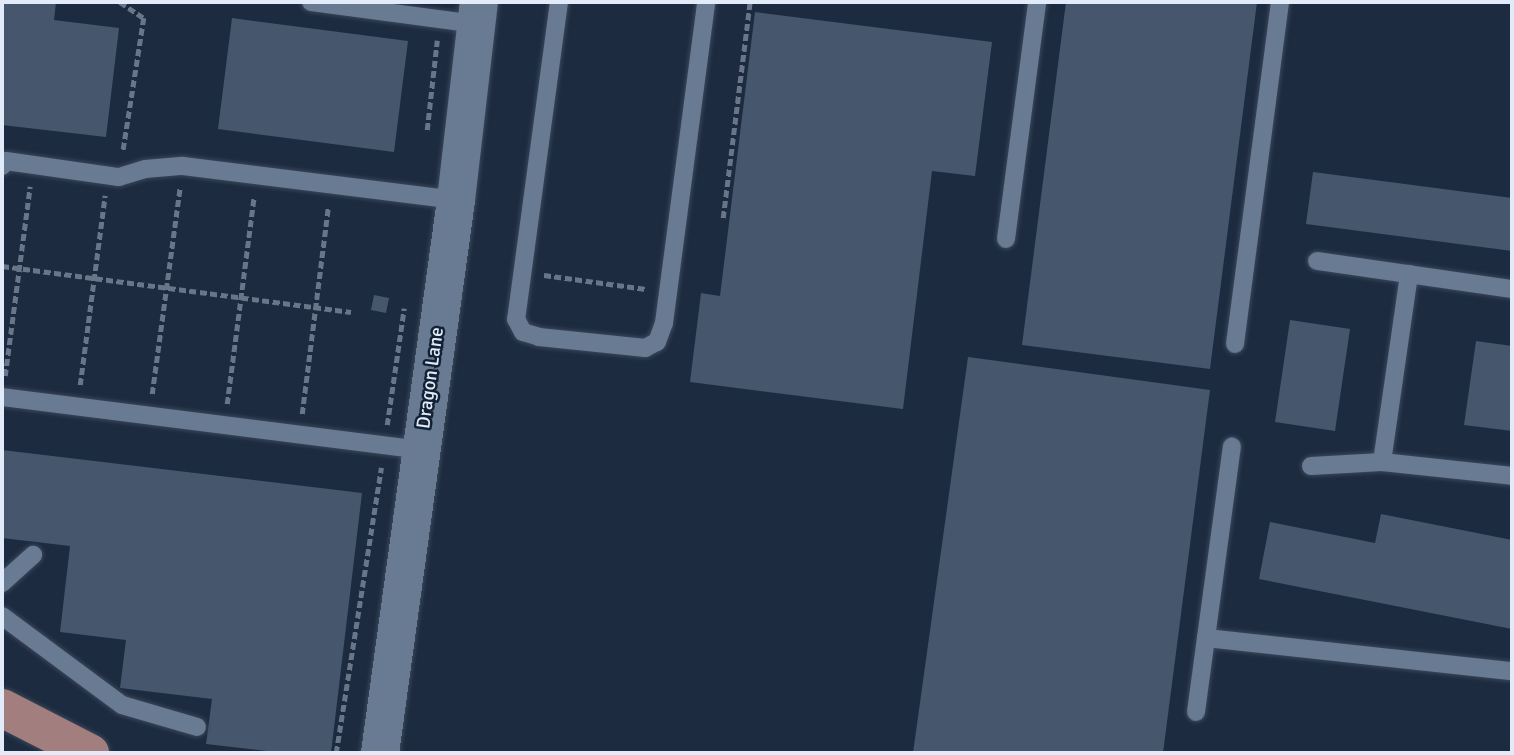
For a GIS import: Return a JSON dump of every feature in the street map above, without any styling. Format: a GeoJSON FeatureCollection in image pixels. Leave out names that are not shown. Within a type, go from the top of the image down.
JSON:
{"type":"FeatureCollection","features":[{"type":"Feature","properties":{"kind":"main road"},"geometry":{"type":"LineString","coordinates":[[2,708],[90,753]]}},
{"type":"Feature","properties":{"kind":"street","name":"Dragon Lane"},"geometry":{"type":"LineString","coordinates":[[380,753],[456,200],[478,13]]}},
{"type":"Feature","properties":{"kind":"lane"},"geometry":{"type":"LineString","coordinates":[[311,2],[439,18],[478,13]]}},
{"type":"Feature","properties":{"kind":"lane"},"geometry":{"type":"LineString","coordinates":[[559,2],[516,319],[523,332],[539,337],[645,348],[657,342],[668,292],[706,2]]}},
{"type":"Feature","properties":{"kind":"lane"},"geometry":{"type":"LineString","coordinates":[[1006,239],[1037,2]]}},
{"type":"Feature","properties":{"kind":"lane"},"geometry":{"type":"LineString","coordinates":[[1235,344],[1279,2]]}},
{"type":"Feature","properties":{"kind":"lane"},"geometry":{"type":"LineString","coordinates":[[2,166],[6,161],[113,176],[155,167],[183,166],[456,200]]}},
{"type":"Feature","properties":{"kind":"lane"},"geometry":{"type":"LineString","coordinates":[[1317,261],[1512,289]]}},
{"type":"Feature","properties":{"kind":"lane"},"geometry":{"type":"LineString","coordinates":[[1382,462],[1409,274]]}},
{"type":"Feature","properties":{"kind":"lane"},"geometry":{"type":"LineString","coordinates":[[2,398],[422,450]]}},
{"type":"Feature","properties":{"kind":"lane"},"geometry":{"type":"LineString","coordinates":[[1196,712],[1232,446]]}},
{"type":"Feature","properties":{"kind":"lane"},"geometry":{"type":"LineString","coordinates":[[1311,466],[1382,462],[1512,476]]}},
{"type":"Feature","properties":{"kind":"lane"},"geometry":{"type":"LineString","coordinates":[[2,583],[33,555]]}},
{"type":"Feature","properties":{"kind":"lane"},"geometry":{"type":"LineString","coordinates":[[2,616],[121,705],[197,727]]}},
{"type":"Feature","properties":{"kind":"lane"},"geometry":{"type":"LineString","coordinates":[[1206,638],[1512,671]]}},
{"type":"Feature","properties":{"kind":"path"},"geometry":{"type":"LineString","coordinates":[[77,407],[94,278],[144,18],[120,2]]}},
{"type":"Feature","properties":{"kind":"path"},"geometry":{"type":"LineString","coordinates":[[723,218],[750,2]]}},
{"type":"Feature","properties":{"kind":"path"},"geometry":{"type":"LineString","coordinates":[[426,141],[439,18]]}},
{"type":"Feature","properties":{"kind":"path"},"geometry":{"type":"LineString","coordinates":[[2,398],[33,165]]}},
{"type":"Feature","properties":{"kind":"path"},"geometry":{"type":"LineString","coordinates":[[149,416],[183,166]]}},
{"type":"Feature","properties":{"kind":"path"},"geometry":{"type":"LineString","coordinates":[[225,426],[257,176]]}},
{"type":"Feature","properties":{"kind":"path"},"geometry":{"type":"LineString","coordinates":[[299,436],[331,184]]}},
{"type":"Feature","properties":{"kind":"path"},"geometry":{"type":"LineString","coordinates":[[2,266],[351,312]]}},
{"type":"Feature","properties":{"kind":"path"},"geometry":{"type":"LineString","coordinates":[[522,272],[668,292]]}},
{"type":"Feature","properties":{"kind":"path"},"geometry":{"type":"LineString","coordinates":[[336,753],[405,301]]}},
{"type":"Feature","properties":{"kind":"building"},"geometry":{"type":"Polygon","coordinates":[[[2,2],[56,2],[54,20],[119,28],[106,137],[2,125],[2,2]]]}},
{"type":"Feature","properties":{"kind":"building"},"geometry":{"type":"Polygon","coordinates":[[[1066,2],[1257,2],[1210,369],[1022,345],[1066,2]]]}},
{"type":"Feature","properties":{"kind":"building"},"geometry":{"type":"Polygon","coordinates":[[[755,12],[992,42],[975,176],[932,171],[903,409],[690,382],[701,293],[720,296],[755,12]]]}},
{"type":"Feature","properties":{"kind":"building"},"geometry":{"type":"Polygon","coordinates":[[[232,18],[408,41],[394,152],[218,129],[232,18]]]}},
{"type":"Feature","properties":{"kind":"building"},"geometry":{"type":"Polygon","coordinates":[[[1313,172],[1512,198],[1512,251],[1306,224],[1313,172]]]}},
{"type":"Feature","properties":{"kind":"building"},"geometry":{"type":"Polygon","coordinates":[[[374,295],[389,298],[386,313],[371,310],[374,295]]]}},
{"type":"Feature","properties":{"kind":"building"},"geometry":{"type":"Polygon","coordinates":[[[1290,320],[1350,329],[1335,431],[1275,422],[1290,320]]]}},
{"type":"Feature","properties":{"kind":"building"},"geometry":{"type":"Polygon","coordinates":[[[1476,341],[1512,346],[1512,431],[1464,425],[1476,341]]]}},
{"type":"Feature","properties":{"kind":"building"},"geometry":{"type":"Polygon","coordinates":[[[968,357],[1210,390],[1163,753],[913,753],[968,357]]]}},
{"type":"Feature","properties":{"kind":"building"},"geometry":{"type":"Polygon","coordinates":[[[2,450],[362,493],[331,753],[284,753],[206,744],[212,699],[120,688],[126,640],[60,632],[70,546],[2,538],[2,450]]]}},
{"type":"Feature","properties":{"kind":"building"},"geometry":{"type":"Polygon","coordinates":[[[1381,514],[1512,540],[1512,629],[1259,579],[1270,522],[1375,543],[1381,514]]]}}]}
